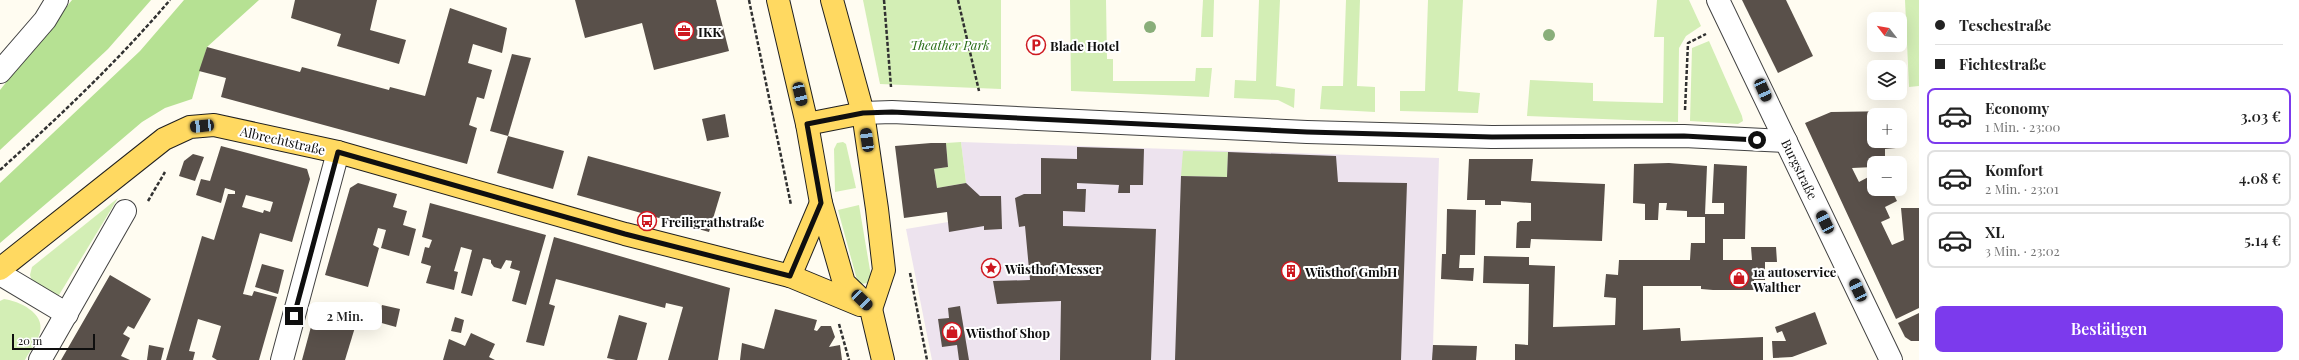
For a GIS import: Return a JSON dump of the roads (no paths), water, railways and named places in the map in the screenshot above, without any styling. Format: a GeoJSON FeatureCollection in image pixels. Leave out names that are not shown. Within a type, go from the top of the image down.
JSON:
{"type":"FeatureCollection","features":[{"type":"Feature","properties":{"kind":"main road"},"geometry":{"type":"LineString","coordinates":[[778,0],[807,124],[821,203],[844,283],[871,309]]}},
{"type":"Feature","properties":{"kind":"main road"},"geometry":{"type":"LineString","coordinates":[[832,0],[863,113],[884,270],[871,309],[883,360]]}},
{"type":"Feature","properties":{"kind":"main road"},"geometry":{"type":"LineString","coordinates":[[807,124],[863,113]]}},
{"type":"Feature","properties":{"kind":"main road","name":"Albrechtstraße"},"geometry":{"type":"LineString","coordinates":[[0,269],[164,139],[190,127],[214,124],[338,152],[625,234],[790,276],[871,309]]}},
{"type":"Feature","properties":{"kind":"main road"},"geometry":{"type":"LineString","coordinates":[[790,276],[821,203]]}},
{"type":"Feature","properties":{"kind":"street"},"geometry":{"type":"LineString","coordinates":[[0,72],[45,20],[57,0]]}},
{"type":"Feature","properties":{"kind":"street","name":"Burgstraße"},"geometry":{"type":"LineString","coordinates":[[1718,0],[1891,360]]}},
{"type":"Feature","properties":{"kind":"street"},"geometry":{"type":"LineString","coordinates":[[863,113],[892,112],[1307,132],[1492,137],[1684,136],[1786,141]]}},
{"type":"Feature","properties":{"kind":"street"},"geometry":{"type":"LineString","coordinates":[[282,360],[338,152]]}},
{"type":"Feature","properties":{"kind":"street"},"geometry":{"type":"LineString","coordinates":[[40,360],[67,314],[135,208]]}},
{"type":"Feature","properties":{"kind":"street"},"geometry":{"type":"LineString","coordinates":[[0,274],[67,314]]}},
{"type":"Feature","properties":{"kind":"place","name":"IKK"},"geometry":{"type":"Point","coordinates":[684,31]}},
{"type":"Feature","properties":{"kind":"place","name":"Blade Hotel"},"geometry":{"type":"Point","coordinates":[1036,45]}},
{"type":"Feature","properties":{"kind":"place","name":"Freiligrathstraße"},"geometry":{"type":"Point","coordinates":[647,221]}},
{"type":"Feature","properties":{"kind":"place","name":"Wüsthof Messer"},"geometry":{"type":"Point","coordinates":[991,268]}},
{"type":"Feature","properties":{"kind":"place","name":"Wüsthof GmbH"},"geometry":{"type":"Point","coordinates":[1291,271]}},
{"type":"Feature","properties":{"kind":"place","name":"1a autoservice Walther"},"geometry":{"type":"Point","coordinates":[1739,278]}},
{"type":"Feature","properties":{"kind":"place","name":"Wüsthof Shop"},"geometry":{"type":"Point","coordinates":[952,332]}},
{"type":"Feature","properties":{"kind":"park label","name":"Theather Park"},"geometry":{"type":"Point","coordinates":[950,44]}}]}
